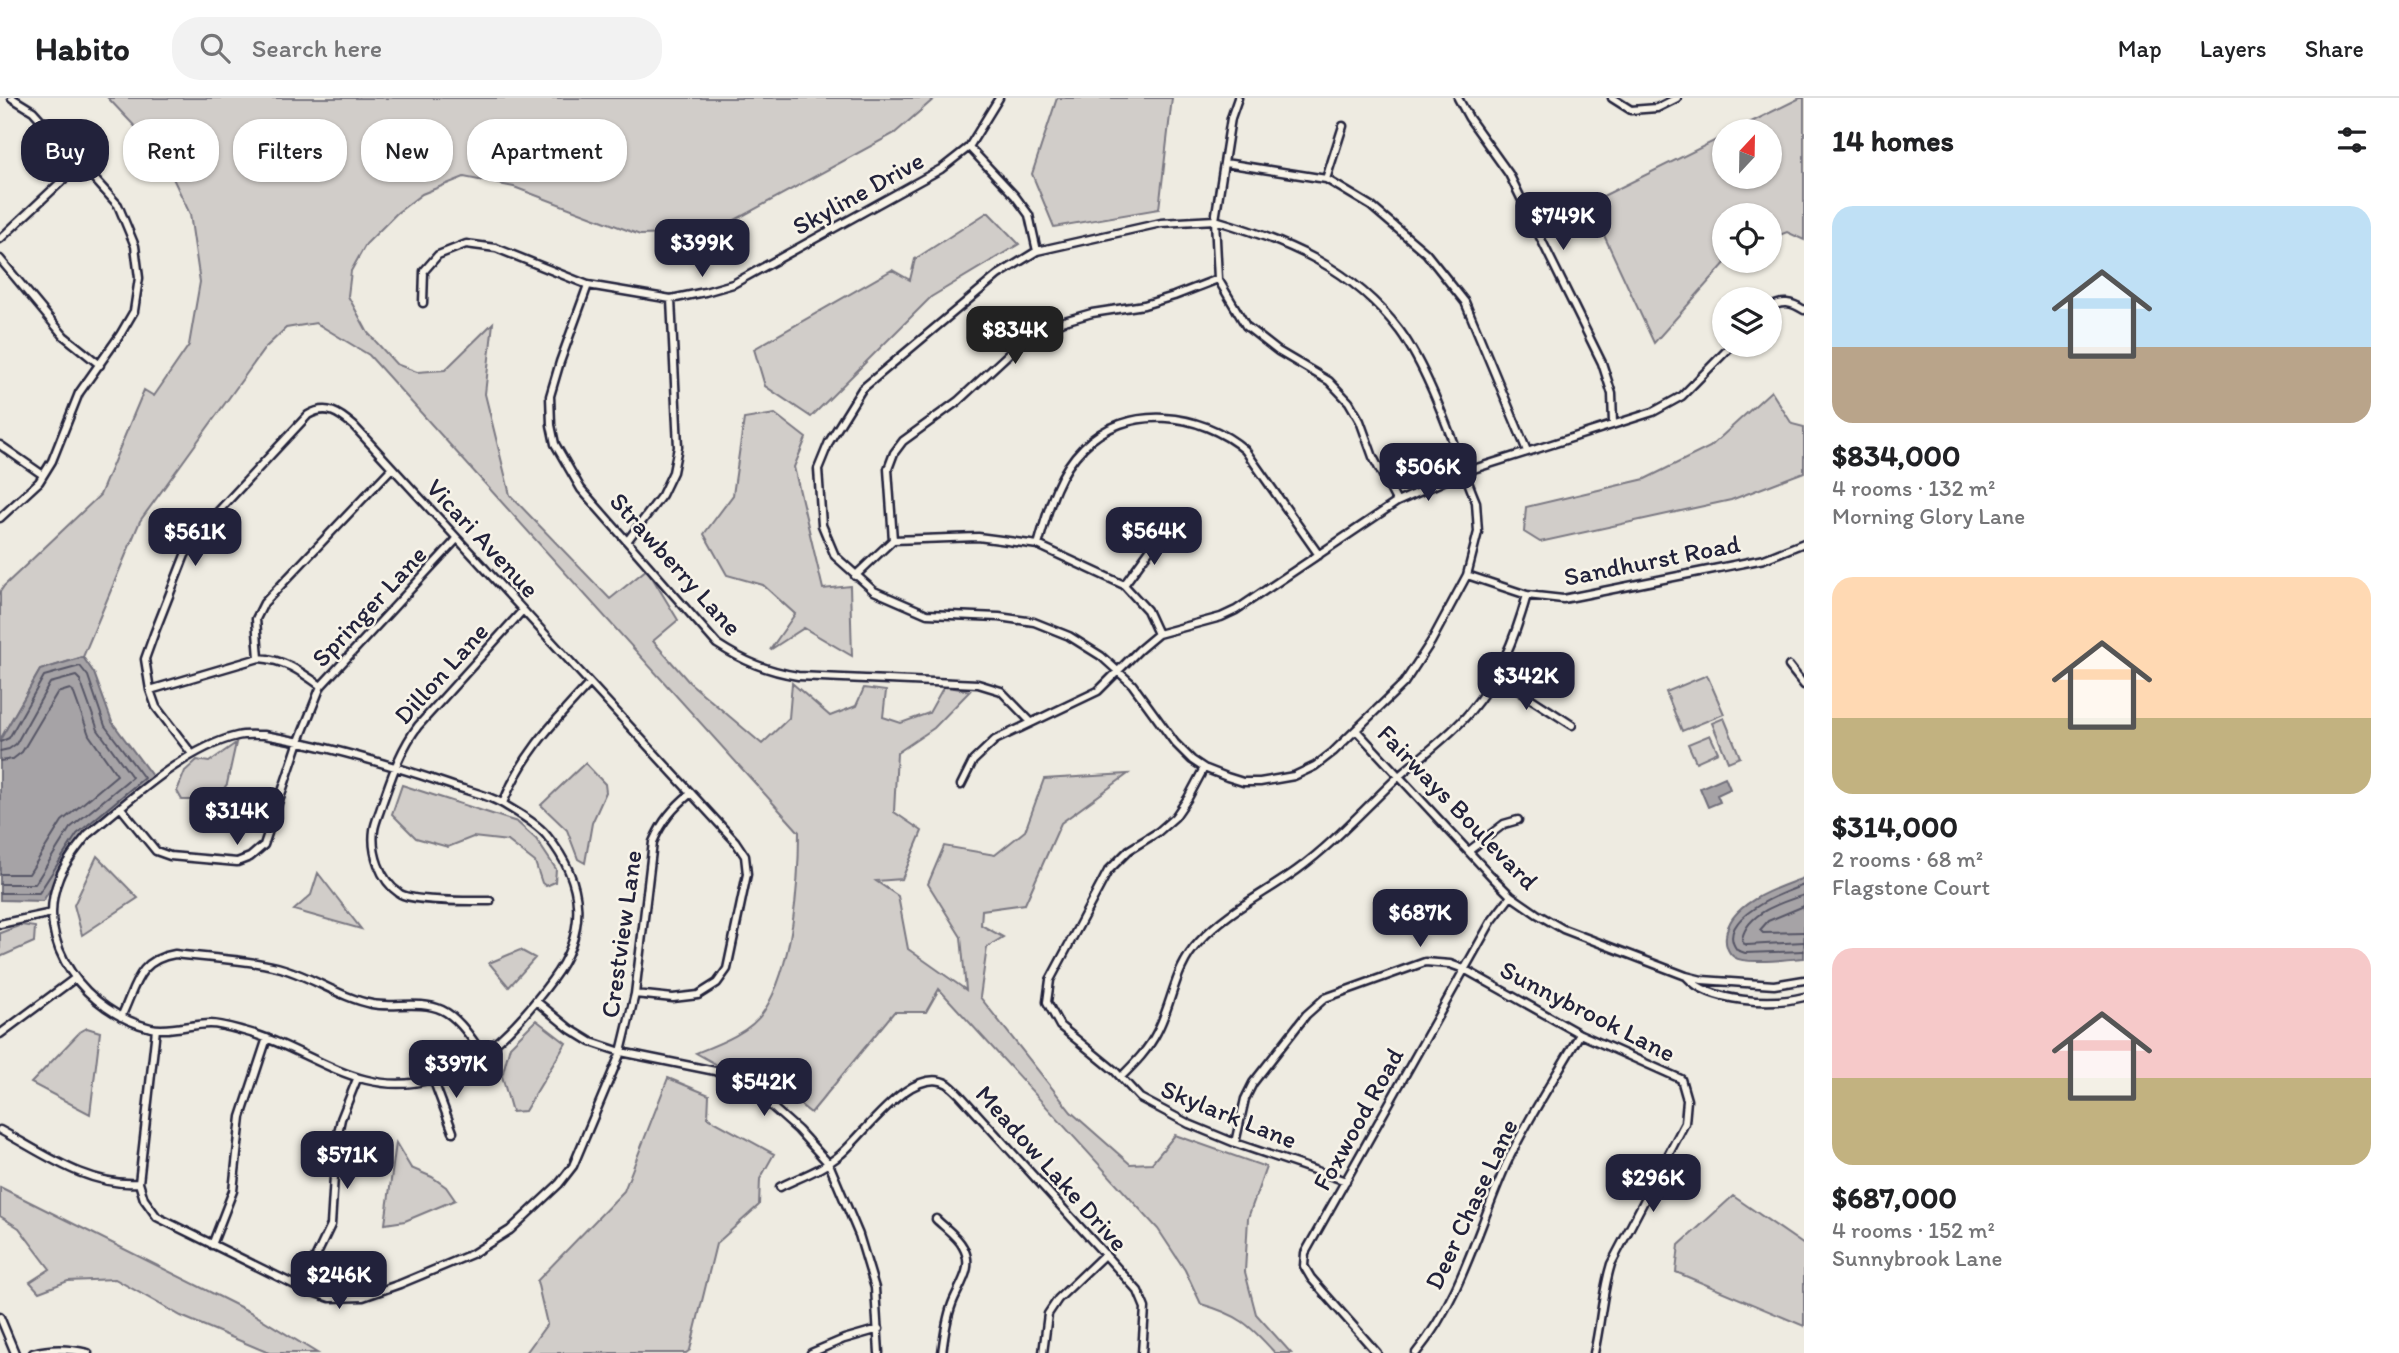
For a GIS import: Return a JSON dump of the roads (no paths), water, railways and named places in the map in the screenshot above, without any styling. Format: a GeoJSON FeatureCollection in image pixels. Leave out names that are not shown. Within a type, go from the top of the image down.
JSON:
{"type":"FeatureCollection","features":[{"type":"Feature","properties":{"kind":"street"},"geometry":{"type":"LineString","coordinates":[[12,98],[33,111],[40,119]]}},
{"type":"Feature","properties":{"kind":"street","name":"Skyline Drive"},"geometry":{"type":"LineString","coordinates":[[423,303],[424,271],[438,255],[466,244],[496,248],[588,285],[671,299],[733,284],[941,169],[968,147],[999,98]]}},
{"type":"Feature","properties":{"kind":"street"},"geometry":{"type":"LineString","coordinates":[[1238,98],[1231,118],[1215,220],[1218,279],[1246,326],[1278,351],[1329,381],[1349,402],[1360,421],[1373,457],[1397,502]]}},
{"type":"Feature","properties":{"kind":"street"},"geometry":{"type":"LineString","coordinates":[[1458,98],[1509,174],[1602,363],[1612,394],[1613,424]]}},
{"type":"Feature","properties":{"kind":"street"},"geometry":{"type":"LineString","coordinates":[[1612,98],[1631,110],[1657,108],[1677,98]]}},
{"type":"Feature","properties":{"kind":"street"},"geometry":{"type":"LineString","coordinates":[[1326,180],[1343,126]]}},
{"type":"Feature","properties":{"kind":"street"},"geometry":{"type":"LineString","coordinates":[[968,147],[1015,196],[1029,215],[1037,251]]}},
{"type":"Feature","properties":{"kind":"street"},"geometry":{"type":"LineString","coordinates":[[1225,163],[1326,180],[1371,206],[1401,229],[1426,253],[1465,302],[1527,451]]}},
{"type":"Feature","properties":{"kind":"street"},"geometry":{"type":"LineString","coordinates":[[0,239],[61,182]]}},
{"type":"Feature","properties":{"kind":"street"},"geometry":{"type":"LineString","coordinates":[[0,518],[39,482],[52,461],[79,393],[134,311],[139,278],[135,246],[118,205],[97,182]]}},
{"type":"Feature","properties":{"kind":"street","name":"Fairways Boulevard"},"geometry":{"type":"LineString","coordinates":[[1215,220],[1267,235],[1304,251],[1374,302],[1400,332],[1425,376],[1476,502],[1478,532],[1467,575],[1417,665],[1404,683],[1315,766],[1286,778],[1243,782],[1204,768],[1175,743],[1145,700],[1118,672],[1101,656],[1069,636],[1034,622],[999,617],[927,614],[874,591],[835,556],[822,525],[818,469],[841,421],[862,389],[998,275],[1037,251],[1161,223],[1215,220]]}},
{"type":"Feature","properties":{"kind":"street"},"geometry":{"type":"LineString","coordinates":[[0,259],[64,336],[100,365]]}},
{"type":"Feature","properties":{"kind":"street"},"geometry":{"type":"LineString","coordinates":[[894,540],[888,469],[894,453],[903,441],[958,401],[1027,337],[1054,324],[1174,296],[1218,279]]}},
{"type":"Feature","properties":{"kind":"street","name":"Strawberry Lane"},"geometry":{"type":"LineString","coordinates":[[588,285],[559,362],[550,396],[555,444],[582,489],[717,643],[739,658],[771,671],[798,676],[978,684],[1001,691],[1031,722]]}},
{"type":"Feature","properties":{"kind":"street"},"geometry":{"type":"LineString","coordinates":[[628,540],[662,495],[673,472],[678,447],[671,299]]}},
{"type":"Feature","properties":{"kind":"street"},"geometry":{"type":"LineString","coordinates":[[1782,304],[1792,302],[1804,310]]}},
{"type":"Feature","properties":{"kind":"street"},"geometry":{"type":"LineString","coordinates":[[961,785],[973,761],[995,740],[1098,691],[1158,634],[1221,617],[1264,593],[1397,502],[1464,472],[1653,412],[1682,396],[1720,357]]}},
{"type":"Feature","properties":{"kind":"street","name":"Vicari Avenue"},"geometry":{"type":"LineString","coordinates":[[192,754],[156,707],[145,659],[186,555],[212,518],[308,415],[318,409],[336,411],[354,426],[457,538],[735,841],[745,856],[747,874],[727,969],[717,983],[698,995],[673,998],[635,994]]}},
{"type":"Feature","properties":{"kind":"street"},"geometry":{"type":"LineString","coordinates":[[1038,545],[1055,488],[1083,447],[1108,429],[1132,420],[1169,416],[1229,436],[1245,450],[1319,555]]}},
{"type":"Feature","properties":{"kind":"street"},"geometry":{"type":"LineString","coordinates":[[0,445],[43,475]]}},
{"type":"Feature","properties":{"kind":"street"},"geometry":{"type":"LineString","coordinates":[[259,657],[256,619],[264,603],[392,468]]}},
{"type":"Feature","properties":{"kind":"street"},"geometry":{"type":"LineString","coordinates":[[1124,585],[1162,533]]}},
{"type":"Feature","properties":{"kind":"street"},"geometry":{"type":"LineString","coordinates":[[855,576],[894,540],[978,537],[1038,545],[1124,585],[1147,610],[1158,634]]}},
{"type":"Feature","properties":{"kind":"street","name":"Springer Lane"},"geometry":{"type":"LineString","coordinates":[[121,808],[156,851],[170,856],[237,862],[250,858],[264,845],[299,741],[321,686],[457,538]]}},
{"type":"Feature","properties":{"kind":"street","name":"Sandhurst Road"},"geometry":{"type":"LineString","coordinates":[[1467,575],[1527,595],[1563,599],[1765,559],[1804,543]]}},
{"type":"Feature","properties":{"kind":"street"},"geometry":{"type":"LineString","coordinates":[[1121,1077],[1146,1051],[1158,1030],[1180,968],[1196,944],[1217,923],[1297,870],[1323,849],[1468,715],[1496,676],[1516,635],[1527,595]]}},
{"type":"Feature","properties":{"kind":"street","name":"Dillon Lane"},"geometry":{"type":"LineString","coordinates":[[490,901],[412,898],[400,895],[385,877],[374,856],[374,830],[405,742],[523,610]]}},
{"type":"Feature","properties":{"kind":"street"},"geometry":{"type":"LineString","coordinates":[[150,690],[259,657],[277,659],[293,666],[321,686]]}},
{"type":"Feature","properties":{"kind":"street"},"geometry":{"type":"LineString","coordinates":[[1789,666],[1804,685]]}},
{"type":"Feature","properties":{"kind":"street"},"geometry":{"type":"LineString","coordinates":[[1496,676],[1572,725]]}},
{"type":"Feature","properties":{"kind":"street"},"geometry":{"type":"LineString","coordinates":[[503,803],[513,776],[526,756],[542,734],[590,683]]}},
{"type":"Feature","properties":{"kind":"street","name":"Fairways Boulevard"},"geometry":{"type":"LineString","coordinates":[[1356,730],[1511,896],[1563,929],[1702,980],[1774,985],[1804,980]]}},
{"type":"Feature","properties":{"kind":"street"},"geometry":{"type":"LineString","coordinates":[[264,735],[299,741],[395,766],[503,803],[546,833],[566,863],[576,893],[578,929],[563,965],[536,1001],[493,1045],[467,1064],[433,1079],[379,1083],[357,1079],[267,1038],[213,1024],[156,1029],[129,1021],[99,1003],[74,979],[58,949],[52,913],[58,879],[89,834],[192,754],[215,743],[239,736],[264,735]]}},
{"type":"Feature","properties":{"kind":"street","name":"Skylark Lane"},"geometry":{"type":"LineString","coordinates":[[1204,768],[1175,817],[1158,832],[1129,850],[1108,871],[1050,980],[1047,1002],[1060,1026],[1121,1077],[1140,1098],[1189,1124],[1235,1143],[1346,1181]]}},
{"type":"Feature","properties":{"kind":"street","name":"Crestview Lane"},"geometry":{"type":"LineString","coordinates":[[139,1183],[144,1199],[157,1217],[301,1288],[330,1298],[363,1297],[472,1254],[510,1230],[559,1184],[573,1166],[621,1052],[635,994],[653,842],[667,816],[691,793]]}},
{"type":"Feature","properties":{"kind":"street"},"geometry":{"type":"LineString","coordinates":[[1469,850],[1504,824],[1518,820]]}},
{"type":"Feature","properties":{"kind":"street","name":"Foxwood Road"},"geometry":{"type":"LineString","coordinates":[[1377,1353],[1311,1278],[1304,1266],[1305,1253],[1491,922],[1511,896]]}},
{"type":"Feature","properties":{"kind":"street"},"geometry":{"type":"LineString","coordinates":[[0,924],[52,913]]}},
{"type":"Feature","properties":{"kind":"street"},"geometry":{"type":"LineString","coordinates":[[121,1017],[142,969],[159,957],[175,954],[275,966],[299,974],[348,998],[375,1004],[418,1005],[442,1010],[459,1024],[482,1053]]}},
{"type":"Feature","properties":{"kind":"street","name":"Sunnybrook Lane"},"geometry":{"type":"LineString","coordinates":[[1235,1143],[1245,1099],[1253,1083],[1306,1015],[1325,998],[1424,962],[1450,964],[1464,969],[1580,1034],[1681,1079],[1687,1100],[1685,1123],[1611,1264],[1604,1286],[1601,1325],[1594,1353]]}},
{"type":"Feature","properties":{"kind":"street","name":"Fairways Boulevard"},"geometry":{"type":"LineString","coordinates":[[1686,976],[1694,985],[1721,996],[1749,1000],[1793,1000],[1804,997]]}},
{"type":"Feature","properties":{"kind":"street"},"geometry":{"type":"LineString","coordinates":[[0,1034],[74,979]]}},
{"type":"Feature","properties":{"kind":"street"},"geometry":{"type":"LineString","coordinates":[[536,1001],[570,1029],[591,1042],[621,1052],[715,1071],[761,1097],[798,1130],[829,1164],[859,1235],[875,1288],[879,1353]]}},
{"type":"Feature","properties":{"kind":"street"},"geometry":{"type":"LineString","coordinates":[[0,1130],[91,1178],[119,1185],[139,1183],[156,1029]]}},
{"type":"Feature","properties":{"kind":"street","name":"Deer Chase Lane"},"geometry":{"type":"LineString","coordinates":[[1416,1353],[1454,1291],[1473,1251],[1507,1162],[1580,1034]]}},
{"type":"Feature","properties":{"kind":"street"},"geometry":{"type":"LineString","coordinates":[[212,1245],[233,1191],[241,1117],[267,1038]]}},
{"type":"Feature","properties":{"kind":"street"},"geometry":{"type":"LineString","coordinates":[[301,1288],[331,1225],[336,1143],[341,1119],[357,1079]]}},
{"type":"Feature","properties":{"kind":"street"},"geometry":{"type":"LineString","coordinates":[[433,1079],[453,1132]]}},
{"type":"Feature","properties":{"kind":"street","name":"Meadow Lake Drive"},"geometry":{"type":"LineString","coordinates":[[780,1187],[829,1164],[903,1091],[926,1081],[946,1083],[960,1095],[1138,1291],[1145,1308],[1142,1353]]}},
{"type":"Feature","properties":{"kind":"street"},"geometry":{"type":"LineString","coordinates":[[936,1219],[963,1246],[968,1263],[965,1278],[952,1303],[942,1353]]}},
{"type":"Feature","properties":{"kind":"street"},"geometry":{"type":"LineString","coordinates":[[1043,1353],[1048,1314],[1058,1299],[1105,1254]]}},
{"type":"Feature","properties":{"kind":"street"},"geometry":{"type":"LineString","coordinates":[[0,1317],[15,1353]]}},
{"type":"Feature","properties":{"kind":"street"},"geometry":{"type":"LineString","coordinates":[[811,1353],[844,1339],[879,1329]]}},
{"type":"Feature","properties":{"kind":"street"},"geometry":{"type":"LineString","coordinates":[[33,1353],[45,1350],[76,1350],[88,1353]]}},
{"type":"Feature","properties":{"kind":"water"},"geometry":{"type":"Polygon","coordinates":[[[83,657],[94,673],[112,722],[155,780],[82,838],[43,901],[0,900],[0,740],[40,670],[83,657]]]}},
{"type":"Feature","properties":{"kind":"water"},"geometry":{"type":"Polygon","coordinates":[[[1725,777],[1730,789],[1717,795],[1720,802],[1708,807],[1700,788],[1725,777]]]}},
{"type":"Feature","properties":{"kind":"water"},"geometry":{"type":"Polygon","coordinates":[[[1804,878],[1804,958],[1757,961],[1732,955],[1727,948],[1726,937],[1735,915],[1756,898],[1804,878]]]}}]}
